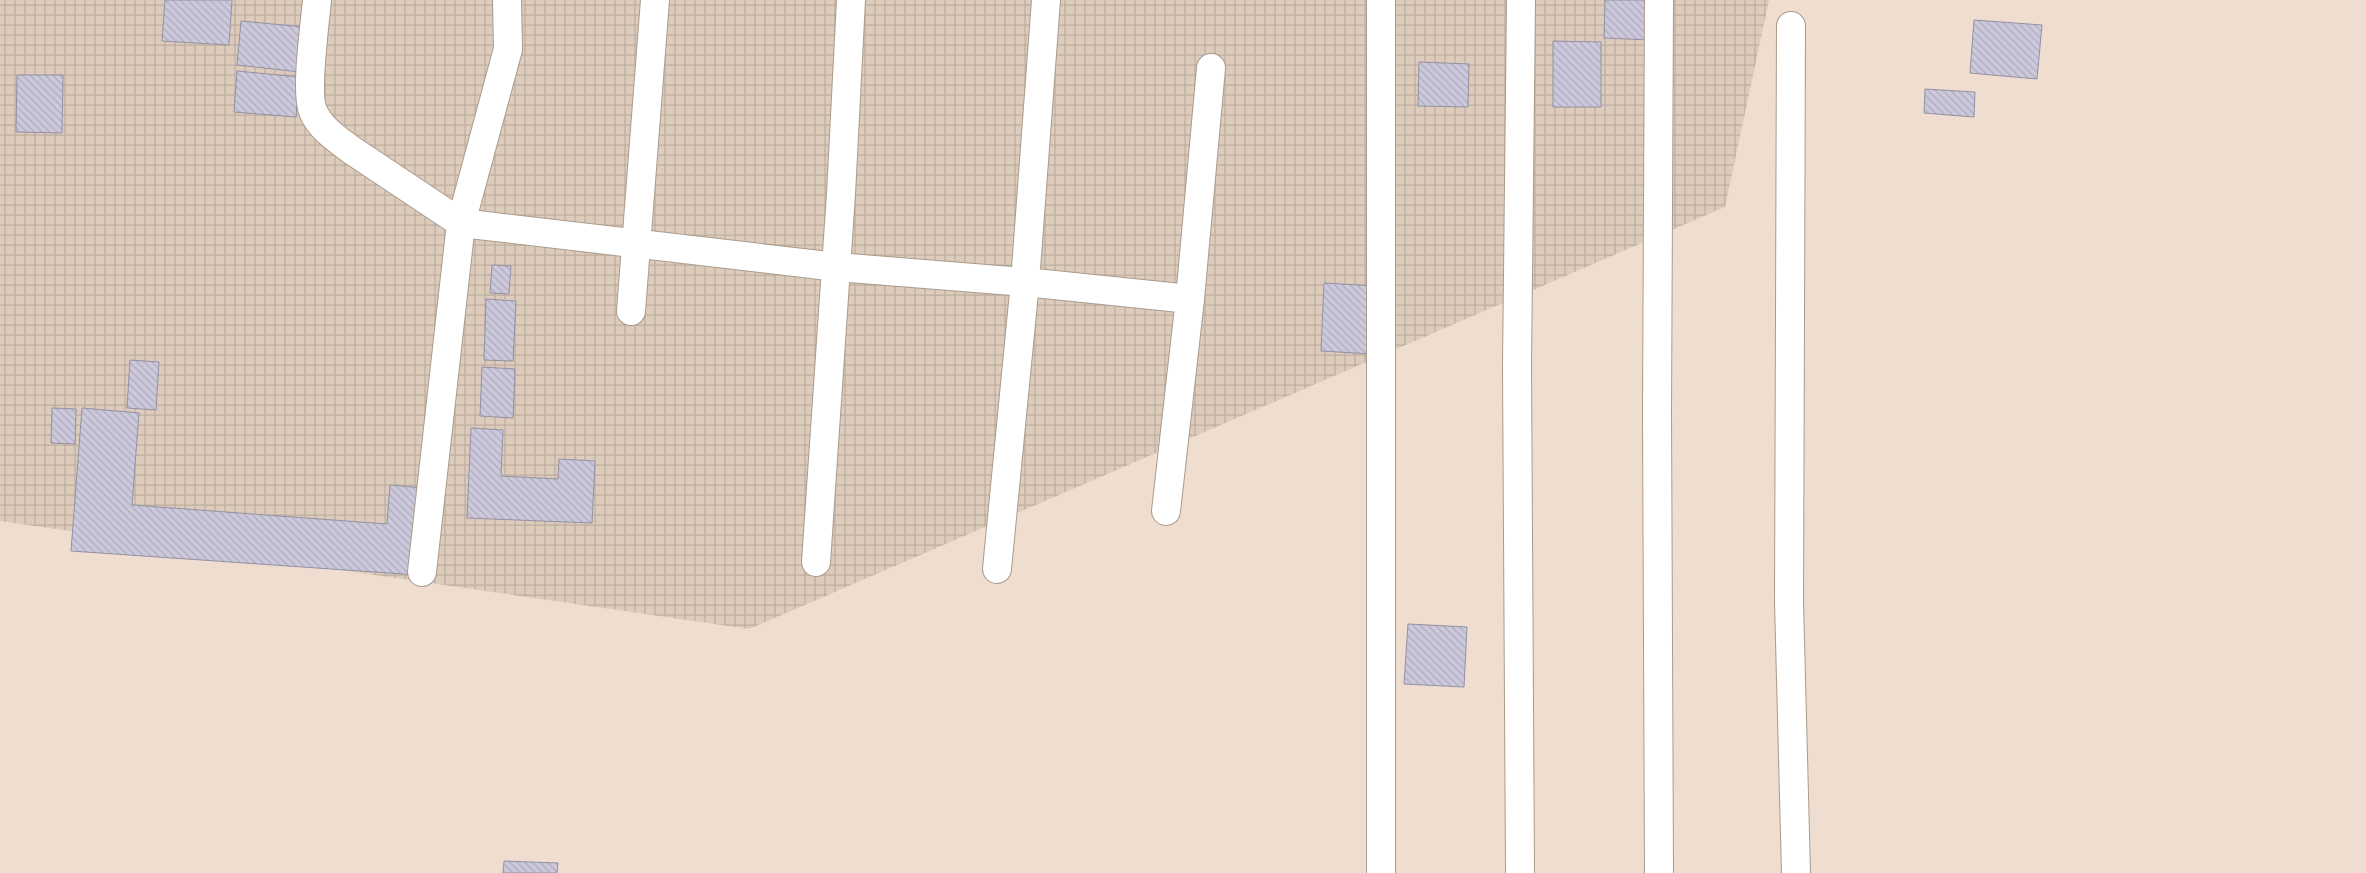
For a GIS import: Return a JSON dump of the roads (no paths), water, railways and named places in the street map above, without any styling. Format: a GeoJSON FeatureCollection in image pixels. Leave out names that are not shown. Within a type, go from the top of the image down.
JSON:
{"type":"FeatureCollection","features":[{"type":"Feature","properties":{"kind":"street"},"geometry":{"type":"LineString","coordinates":[[317,0],[309,99],[318,121],[335,138],[350,149],[461,223],[836,267],[1025,282],[1190,299]]}},
{"type":"Feature","properties":{"kind":"street"},"geometry":{"type":"LineString","coordinates":[[422,572],[461,223],[508,50],[507,0]]}},
{"type":"Feature","properties":{"kind":"street"},"geometry":{"type":"LineString","coordinates":[[632,311],[655,0]]}},
{"type":"Feature","properties":{"kind":"street"},"geometry":{"type":"LineString","coordinates":[[816,562],[836,267],[851,0]]}},
{"type":"Feature","properties":{"kind":"street"},"geometry":{"type":"LineString","coordinates":[[997,569],[1025,282],[1046,0]]}},
{"type":"Feature","properties":{"kind":"street"},"geometry":{"type":"LineString","coordinates":[[1381,0],[1381,873]]}},
{"type":"Feature","properties":{"kind":"street"},"geometry":{"type":"LineString","coordinates":[[1520,873],[1517,366],[1521,0]]}},
{"type":"Feature","properties":{"kind":"street"},"geometry":{"type":"LineString","coordinates":[[1659,0],[1657,403],[1659,873]]}},
{"type":"Feature","properties":{"kind":"street"},"geometry":{"type":"LineString","coordinates":[[1791,26],[1789,602],[1796,873]]}},
{"type":"Feature","properties":{"kind":"street"},"geometry":{"type":"LineString","coordinates":[[1166,511],[1190,299],[1211,68]]}}]}
